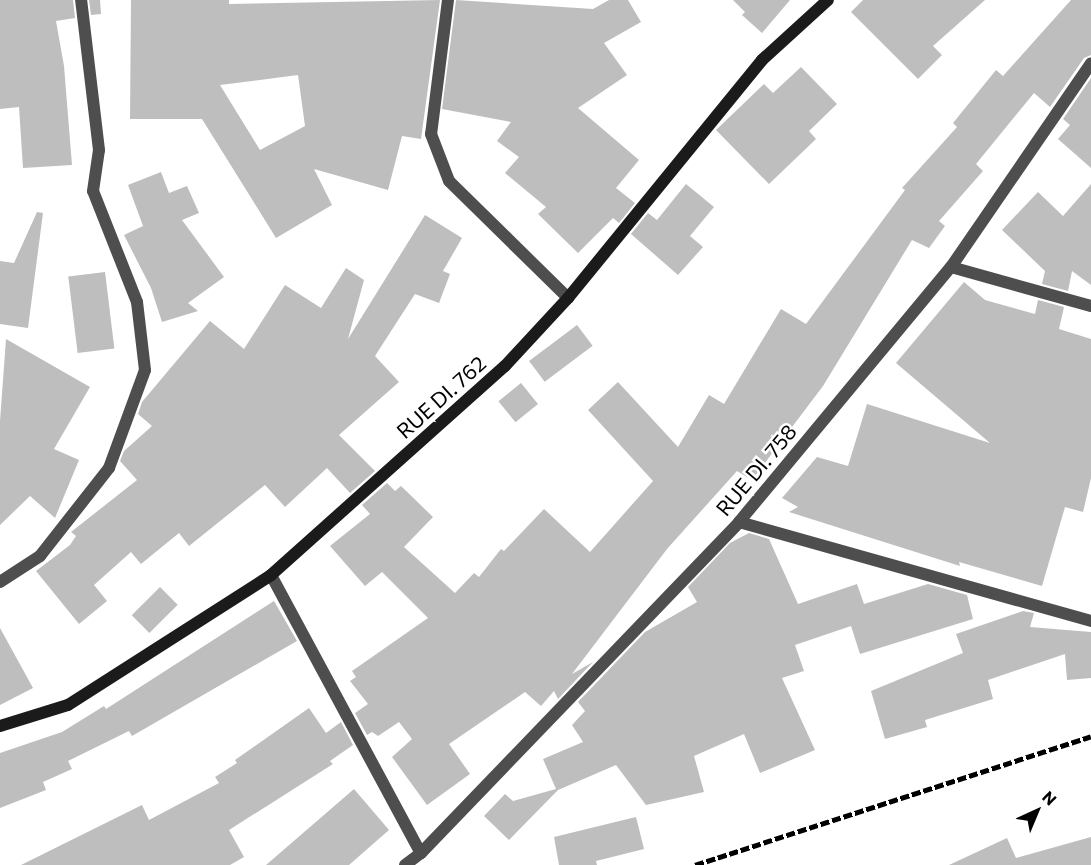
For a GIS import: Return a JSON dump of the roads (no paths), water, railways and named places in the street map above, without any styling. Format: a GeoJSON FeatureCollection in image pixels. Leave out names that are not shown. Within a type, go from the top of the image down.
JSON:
{"type":"FeatureCollection","features":[{"type":"Feature","properties":{"kind":"street"},"geometry":{"type":"LineString","coordinates":[[0,582],[40,556],[109,468],[145,370],[137,302],[93,191],[99,150],[81,0]]}},
{"type":"Feature","properties":{"kind":"street"},"geometry":{"type":"LineString","coordinates":[[448,0],[431,134],[449,181],[568,298]]}},
{"type":"Feature","properties":{"kind":"street","name":"RUE DI. 762"},"geometry":{"type":"LineString","coordinates":[[0,726],[68,705],[271,575],[505,366],[568,298],[762,60],[828,0]]}},
{"type":"Feature","properties":{"kind":"street","name":"RUE DI. 758"},"geometry":{"type":"LineString","coordinates":[[405,865],[421,853],[739,522],[951,267],[1091,63]]}},
{"type":"Feature","properties":{"kind":"street"},"geometry":{"type":"LineString","coordinates":[[951,267],[1091,306]]}},
{"type":"Feature","properties":{"kind":"street"},"geometry":{"type":"LineString","coordinates":[[739,522],[1091,621]]}},
{"type":"Feature","properties":{"kind":"street"},"geometry":{"type":"LineString","coordinates":[[271,575],[421,853]]}},
{"type":"Feature","properties":{"kind":"railway"},"geometry":{"type":"LineString","coordinates":[[695,865],[1091,736]]}}]}
